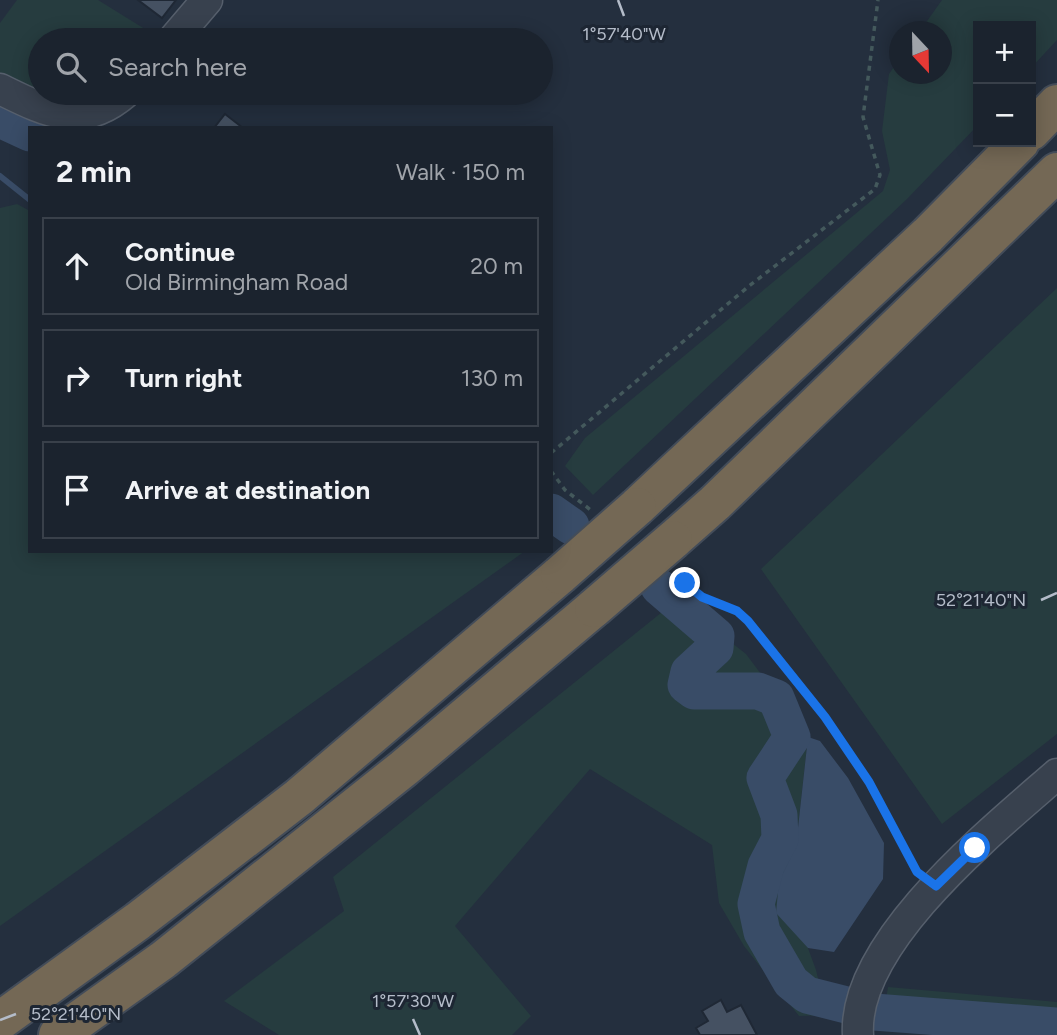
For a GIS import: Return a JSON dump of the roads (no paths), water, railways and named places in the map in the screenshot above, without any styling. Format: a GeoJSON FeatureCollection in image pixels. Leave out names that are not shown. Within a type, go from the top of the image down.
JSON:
{"type":"FeatureCollection","features":[{"type":"Feature","properties":{"kind":"highway"},"geometry":{"type":"LineString","coordinates":[[1036,126],[1057,104]]}},
{"type":"Feature","properties":{"kind":"highway"},"geometry":{"type":"LineString","coordinates":[[0,1021],[138,921],[299,797],[560,575],[637,507],[908,254],[1015,147]]}},
{"type":"Feature","properties":{"kind":"highway"},"geometry":{"type":"LineString","coordinates":[[58,1035],[184,944],[404,768],[594,608],[674,557],[715,503],[1057,172]]}},
{"type":"Feature","properties":{"kind":"street"},"geometry":{"type":"LineString","coordinates":[[184,28],[208,0]]}},
{"type":"Feature","properties":{"kind":"street"},"geometry":{"type":"LineString","coordinates":[[0,89],[28,102]]}},
{"type":"Feature","properties":{"kind":"street"},"geometry":{"type":"LineString","coordinates":[[33,105],[46,111],[74,115],[94,112],[111,105]]}},
{"type":"Feature","properties":{"kind":"street"},"geometry":{"type":"LineString","coordinates":[[859,1018],[870,974],[936,886],[1057,774]]}},
{"type":"Feature","properties":{"kind":"water"},"geometry":{"type":"Polygon","coordinates":[[[808,737],[820,741],[848,778],[884,843],[883,879],[834,952],[808,948],[776,913],[779,881],[796,846],[808,737]]]}},
{"type":"Feature","properties":{"kind":"waterway"},"geometry":{"type":"LineString","coordinates":[[0,119],[28,132]]}},
{"type":"Feature","properties":{"kind":"waterway"},"geometry":{"type":"LineString","coordinates":[[0,176],[28,198]]}},
{"type":"Feature","properties":{"kind":"waterway"},"geometry":{"type":"LineString","coordinates":[[553,513],[571,526]]}},
{"type":"Feature","properties":{"kind":"waterway"},"geometry":{"type":"LineString","coordinates":[[659,587],[716,636],[715,648],[689,672],[686,685],[694,691],[758,691],[776,698],[792,737],[765,778],[779,815],[780,839],[766,866],[756,904],[762,932],[791,982],[807,995],[874,1012],[1057,1026]]}}]}
